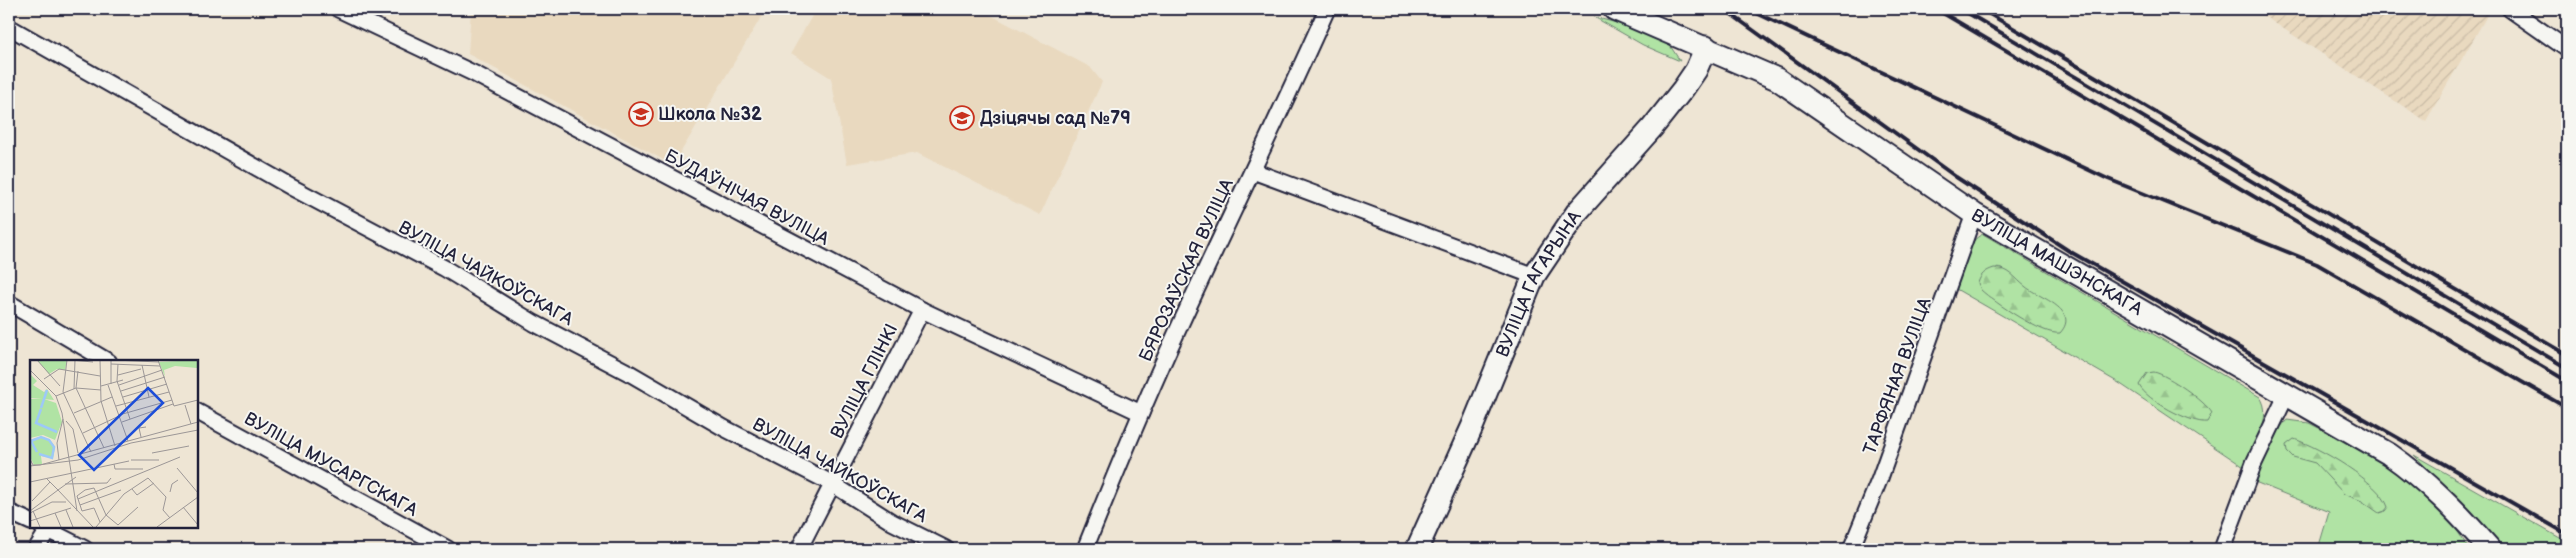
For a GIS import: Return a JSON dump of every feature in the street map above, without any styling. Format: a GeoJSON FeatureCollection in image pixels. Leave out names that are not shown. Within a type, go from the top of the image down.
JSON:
{"type":"FeatureCollection","features":[{"type":"Feature","properties":{"kind":"main road","name":"ВУЛІЦА МАШЭНСКАГА"},"geometry":{"type":"LineString","coordinates":[[1614,9],[1752,66],[1799,93],[1974,214],[2372,444],[2406,466],[2444,499],[2487,547]]}},
{"type":"Feature","properties":{"kind":"main road","name":"ВУЛІЦА ГАГАРЫНА"},"geometry":{"type":"LineString","coordinates":[[1417,549],[1473,425],[1534,276],[1577,212],[1652,128],[1682,89],[1696,70],[1706,47]]}},
{"type":"Feature","properties":{"kind":"street","name":"БУДАЎНІЧАЯ ВУЛІЦА"},"geometry":{"type":"LineString","coordinates":[[338,9],[475,74],[922,310],[1141,413]]}},
{"type":"Feature","properties":{"kind":"street","name":"БЯРОЗАЎСКАЯ ВУЛІЦА"},"geometry":{"type":"LineString","coordinates":[[1086,549],[1141,413],[1327,9]]}},
{"type":"Feature","properties":{"kind":"street"},"geometry":{"type":"LineString","coordinates":[[2510,9],[2567,49]]}},
{"type":"Feature","properties":{"kind":"street","name":"ВУЛІЦА ЧАЙКОЎСКАГА"},"geometry":{"type":"LineString","coordinates":[[9,27],[291,187],[444,268],[534,323],[630,374],[724,428],[831,483],[892,522],[946,549]]}},
{"type":"Feature","properties":{"kind":"street"},"geometry":{"type":"LineString","coordinates":[[1253,171],[1534,276]]}},
{"type":"Feature","properties":{"kind":"street","name":"ТАРФЯНАЯ ВУЛІЦА"},"geometry":{"type":"LineString","coordinates":[[1851,549],[1880,478],[1974,214]]}},
{"type":"Feature","properties":{"kind":"street"},"geometry":{"type":"LineString","coordinates":[[9,303],[107,360]]}},
{"type":"Feature","properties":{"kind":"street","name":"ВУЛІЦА ГЛІНКІ"},"geometry":{"type":"LineString","coordinates":[[799,549],[831,483],[922,310]]}},
{"type":"Feature","properties":{"kind":"street"},"geometry":{"type":"LineString","coordinates":[[2222,549],[2254,463],[2286,396]]}},
{"type":"Feature","properties":{"kind":"street","name":"ВУЛІЦА МУСАРГСКАГА"},"geometry":{"type":"LineString","coordinates":[[198,412],[448,549]]}},
{"type":"Feature","properties":{"kind":"street"},"geometry":{"type":"LineString","coordinates":[[9,512],[30,522]]}},
{"type":"Feature","properties":{"kind":"street"},"geometry":{"type":"LineString","coordinates":[[36,549],[47,528],[85,549]]}},
{"type":"Feature","properties":{"kind":"shaded area","name":"Школа №32"},"geometry":{"type":"Polygon","coordinates":[[[471,9],[766,9],[673,165],[468,54],[471,9]]]}},
{"type":"Feature","properties":{"kind":"shaded area","name":"Дзіцячы сад №79"},"geometry":{"type":"Polygon","coordinates":[[[816,9],[979,9],[1090,67],[1102,82],[1040,215],[917,153],[847,164],[831,78],[791,53],[816,9]]]}},
{"type":"Feature","properties":{"kind":"shaded area"},"geometry":{"type":"Polygon","coordinates":[[[2253,9],[2481,9],[2488,14],[2426,121],[2253,9]]]}},
{"type":"Feature","properties":{"kind":"green space"},"geometry":{"type":"Polygon","coordinates":[[[1594,17],[1632,27],[1669,44],[1680,61],[1643,45],[1594,17]]]}},
{"type":"Feature","properties":{"kind":"green space"},"geometry":{"type":"Polygon","coordinates":[[[1983,234],[2260,397],[2264,405],[2265,414],[2261,432],[2244,467],[2119,383],[1956,289],[1968,250],[1972,243],[1983,234]]]}},
{"type":"Feature","properties":{"kind":"green space"},"geometry":{"type":"Polygon","coordinates":[[[1994,268],[2008,272],[2026,287],[2062,311],[2066,318],[2065,325],[2060,333],[2052,333],[2031,324],[2007,310],[1981,290],[1978,283],[1980,277],[1994,268]]]}},
{"type":"Feature","properties":{"kind":"green space"},"geometry":{"type":"Polygon","coordinates":[[[2154,372],[2177,383],[2202,402],[2212,413],[2207,422],[2200,422],[2180,415],[2159,404],[2143,391],[2139,385],[2147,373],[2154,372]]]}},
{"type":"Feature","properties":{"kind":"green space"},"geometry":{"type":"Polygon","coordinates":[[[2287,420],[2309,423],[2374,456],[2402,473],[2451,521],[2469,549],[2318,549],[2329,512],[2255,482],[2276,432],[2287,420]]]}},
{"type":"Feature","properties":{"kind":"green space"},"geometry":{"type":"Polygon","coordinates":[[[2294,439],[2333,457],[2361,477],[2383,497],[2388,507],[2385,511],[2379,513],[2362,501],[2344,494],[2315,463],[2293,457],[2287,451],[2286,445],[2294,439]]]}},
{"type":"Feature","properties":{"kind":"green space"},"geometry":{"type":"Polygon","coordinates":[[[2414,455],[2567,542],[2567,549],[2507,549],[2414,455]]]}},
{"type":"Feature","properties":{"kind":"railway"},"geometry":{"type":"LineString","coordinates":[[1724,9],[1956,177],[2069,251],[2567,534]]}},
{"type":"Feature","properties":{"kind":"railway"},"geometry":{"type":"LineString","coordinates":[[1748,9],[2108,179],[2317,264],[2567,408]]}},
{"type":"Feature","properties":{"kind":"railway"},"geometry":{"type":"LineString","coordinates":[[1936,9],[2567,381]]}},
{"type":"Feature","properties":{"kind":"railway"},"geometry":{"type":"LineString","coordinates":[[1961,9],[2567,368]]}},
{"type":"Feature","properties":{"kind":"railway"},"geometry":{"type":"LineString","coordinates":[[1981,9],[2567,355]]}},
{"type":"Feature","properties":{"kind":"place","name":"Школа №32"},"geometry":{"type":"Point","coordinates":[641,114]}},
{"type":"Feature","properties":{"kind":"place","name":"Дзіцячы сад №79"},"geometry":{"type":"Point","coordinates":[962,118]}}]}
